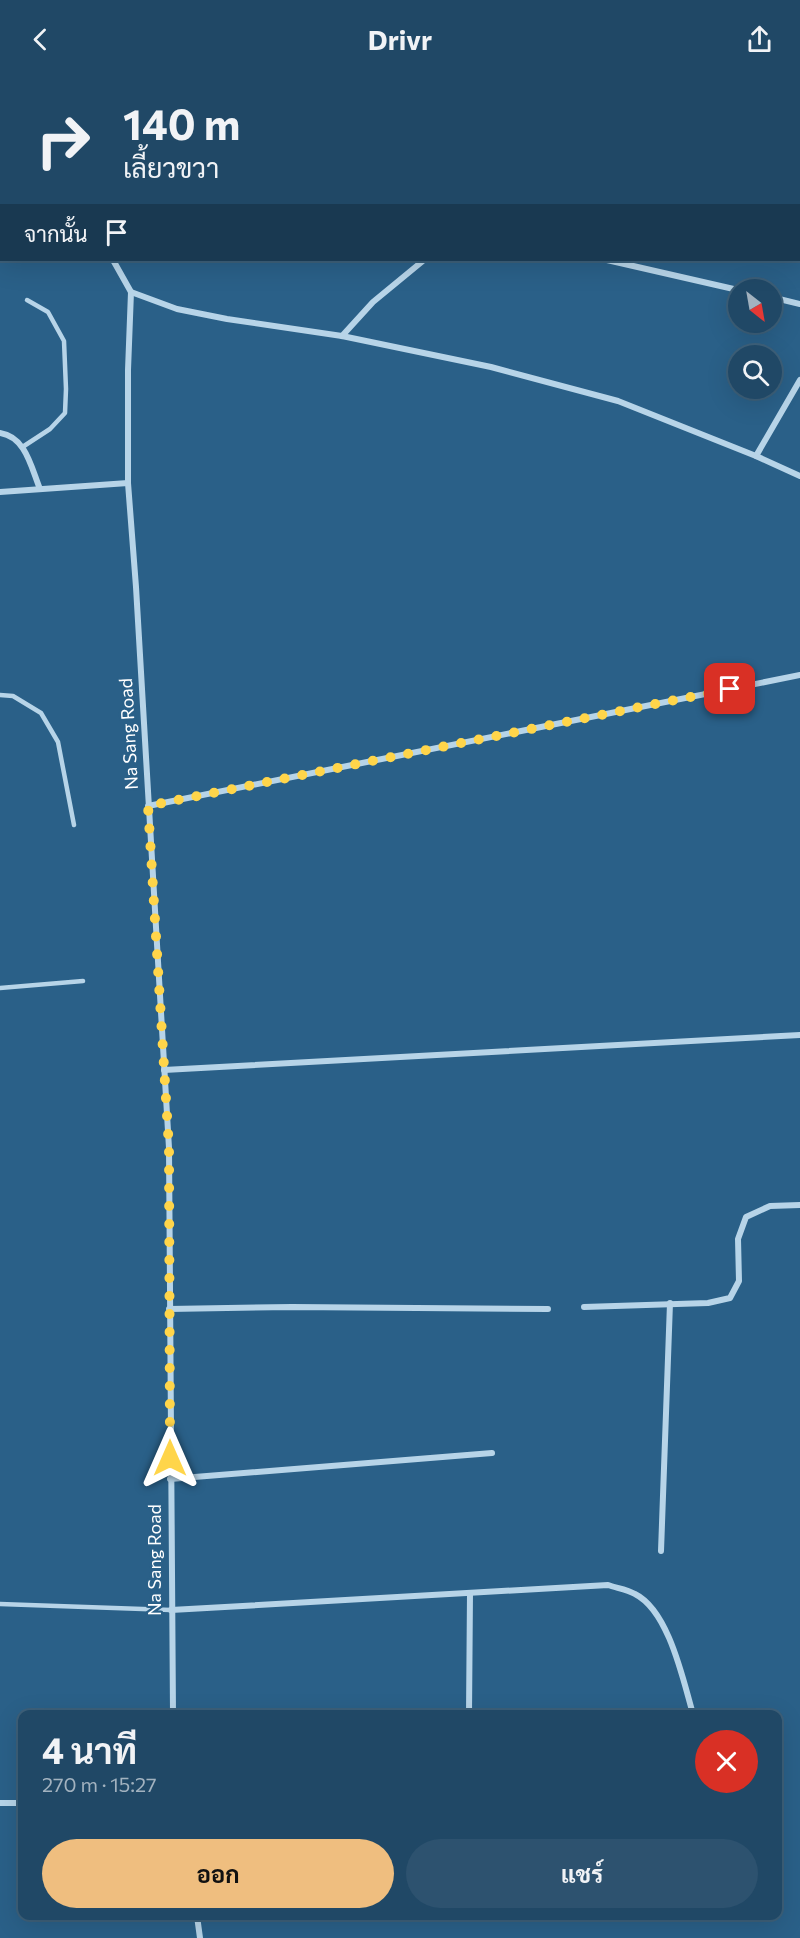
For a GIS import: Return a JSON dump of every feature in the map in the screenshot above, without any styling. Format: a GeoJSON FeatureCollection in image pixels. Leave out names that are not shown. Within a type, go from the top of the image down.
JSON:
{"type":"FeatureCollection","features":[{"type":"Feature","properties":{"kind":"street"},"geometry":{"type":"LineString","coordinates":[[114,261],[131,292],[177,309],[342,336],[491,367],[618,401],[800,476]]}},
{"type":"Feature","properties":{"kind":"street"},"geometry":{"type":"LineString","coordinates":[[342,336],[373,302],[423,261]]}},
{"type":"Feature","properties":{"kind":"street"},"geometry":{"type":"LineString","coordinates":[[612,261],[728,288]]}},
{"type":"Feature","properties":{"kind":"street","name":"Na Sang Road"},"geometry":{"type":"LineString","coordinates":[[131,292],[128,483],[169,1148],[172,1710]]}},
{"type":"Feature","properties":{"kind":"street"},"geometry":{"type":"LineString","coordinates":[[782,300],[800,304]]}},
{"type":"Feature","properties":{"kind":"street"},"geometry":{"type":"LineString","coordinates":[[756,456],[800,380]]}},
{"type":"Feature","properties":{"kind":"street"},"geometry":{"type":"LineString","coordinates":[[0,433],[9,434],[24,446],[40,489]]}},
{"type":"Feature","properties":{"kind":"street"},"geometry":{"type":"LineString","coordinates":[[0,492],[128,483]]}},
{"type":"Feature","properties":{"kind":"street"},"geometry":{"type":"LineString","coordinates":[[148,806],[800,675]]}},
{"type":"Feature","properties":{"kind":"street"},"geometry":{"type":"LineString","coordinates":[[164,1070],[800,1035]]}},
{"type":"Feature","properties":{"kind":"street"},"geometry":{"type":"LineString","coordinates":[[584,1307],[708,1303],[730,1298],[739,1281],[738,1239],[746,1217],[770,1206],[800,1205]]}},
{"type":"Feature","properties":{"kind":"street"},"geometry":{"type":"LineString","coordinates":[[662,1551],[670,1304]]}},
{"type":"Feature","properties":{"kind":"street"},"geometry":{"type":"LineString","coordinates":[[169,1309],[304,1307],[548,1309]]}},
{"type":"Feature","properties":{"kind":"street"},"geometry":{"type":"LineString","coordinates":[[170,1479],[492,1453]]}},
{"type":"Feature","properties":{"kind":"street"},"geometry":{"type":"LineString","coordinates":[[171,1610],[608,1585],[636,1594],[658,1616],[674,1652],[692,1710]]}},
{"type":"Feature","properties":{"kind":"street"},"geometry":{"type":"LineString","coordinates":[[469,1710],[470,1593]]}},
{"type":"Feature","properties":{"kind":"street"},"geometry":{"type":"LineString","coordinates":[[0,1803],[18,1803]]}},
{"type":"Feature","properties":{"kind":"street"},"geometry":{"type":"LineString","coordinates":[[198,1920],[200,1938]]}},
{"type":"Feature","properties":{"kind":"lane"},"geometry":{"type":"LineString","coordinates":[[24,446],[50,429],[65,413],[66,389],[64,341],[48,312],[27,300]]}},
{"type":"Feature","properties":{"kind":"lane"},"geometry":{"type":"LineString","coordinates":[[0,695],[13,696],[41,713],[58,742],[74,825]]}},
{"type":"Feature","properties":{"kind":"lane"},"geometry":{"type":"LineString","coordinates":[[0,988],[83,981]]}},
{"type":"Feature","properties":{"kind":"lane"},"geometry":{"type":"LineString","coordinates":[[0,1604],[171,1610]]}},
{"type":"Feature","properties":{"kind":"route"},"geometry":{"type":"LineString","coordinates":[[170,1458],[169,1148],[148,806],[730,689]]}}]}
